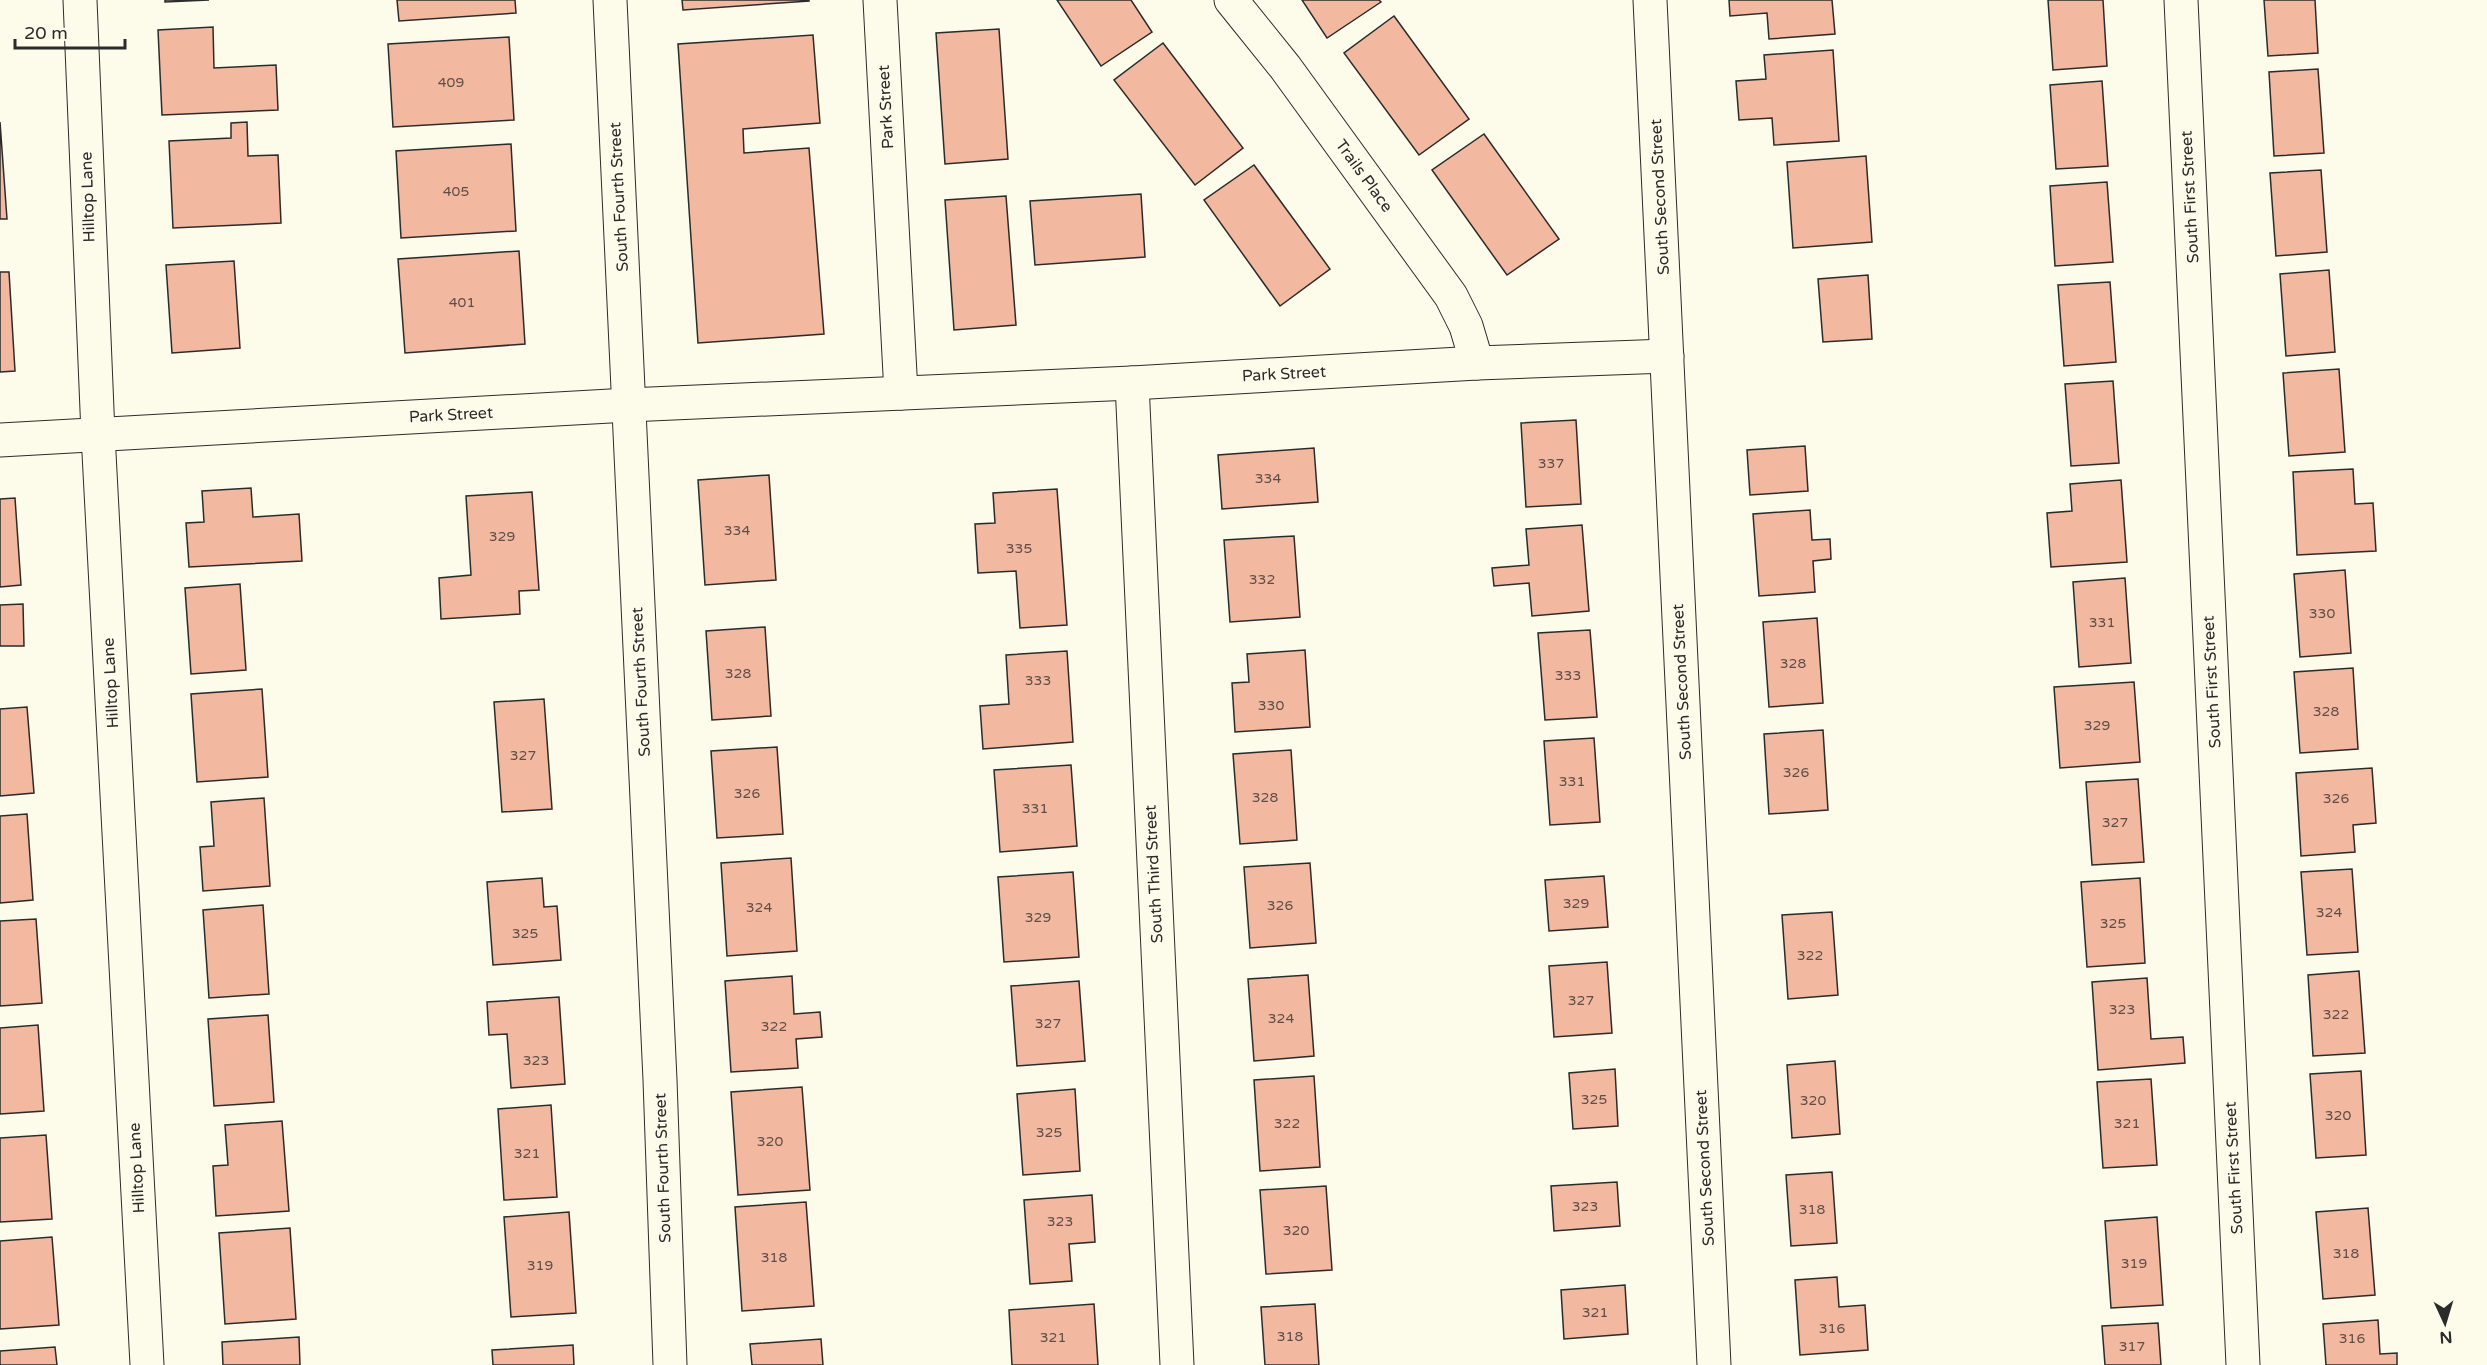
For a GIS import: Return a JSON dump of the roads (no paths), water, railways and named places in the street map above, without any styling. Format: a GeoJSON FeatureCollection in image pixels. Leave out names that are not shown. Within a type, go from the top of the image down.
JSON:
{"type":"FeatureCollection","features":[{"type":"Feature","properties":{"kind":"street","name":"Hilltop Lane"},"geometry":{"type":"LineString","coordinates":[[80,0],[98,434],[147,1365]]}},
{"type":"Feature","properties":{"kind":"street","name":"South Fourth Street"},"geometry":{"type":"LineString","coordinates":[[610,0],[659,1068],[670,1365]]}},
{"type":"Feature","properties":{"kind":"street","name":"Park Street"},"geometry":{"type":"LineString","coordinates":[[880,0],[901,393]]}},
{"type":"Feature","properties":{"kind":"street","name":"Trails Place"},"geometry":{"type":"LineString","coordinates":[[1231,0],[1285,67],[1451,296],[1466,326],[1477,363]]}},
{"type":"Feature","properties":{"kind":"street","name":"South Second Street"},"geometry":{"type":"LineString","coordinates":[[1650,0],[1714,1365]]}},
{"type":"Feature","properties":{"kind":"street","name":"South First Street"},"geometry":{"type":"LineString","coordinates":[[2181,0],[2244,1365]]}},
{"type":"Feature","properties":{"kind":"street","name":"Park Street"},"geometry":{"type":"LineString","coordinates":[[0,440],[628,405],[1132,383],[1477,363],[1667,356]]}},
{"type":"Feature","properties":{"kind":"street","name":"South Third Street"},"geometry":{"type":"LineString","coordinates":[[1132,383],[1176,1365]]}}]}
